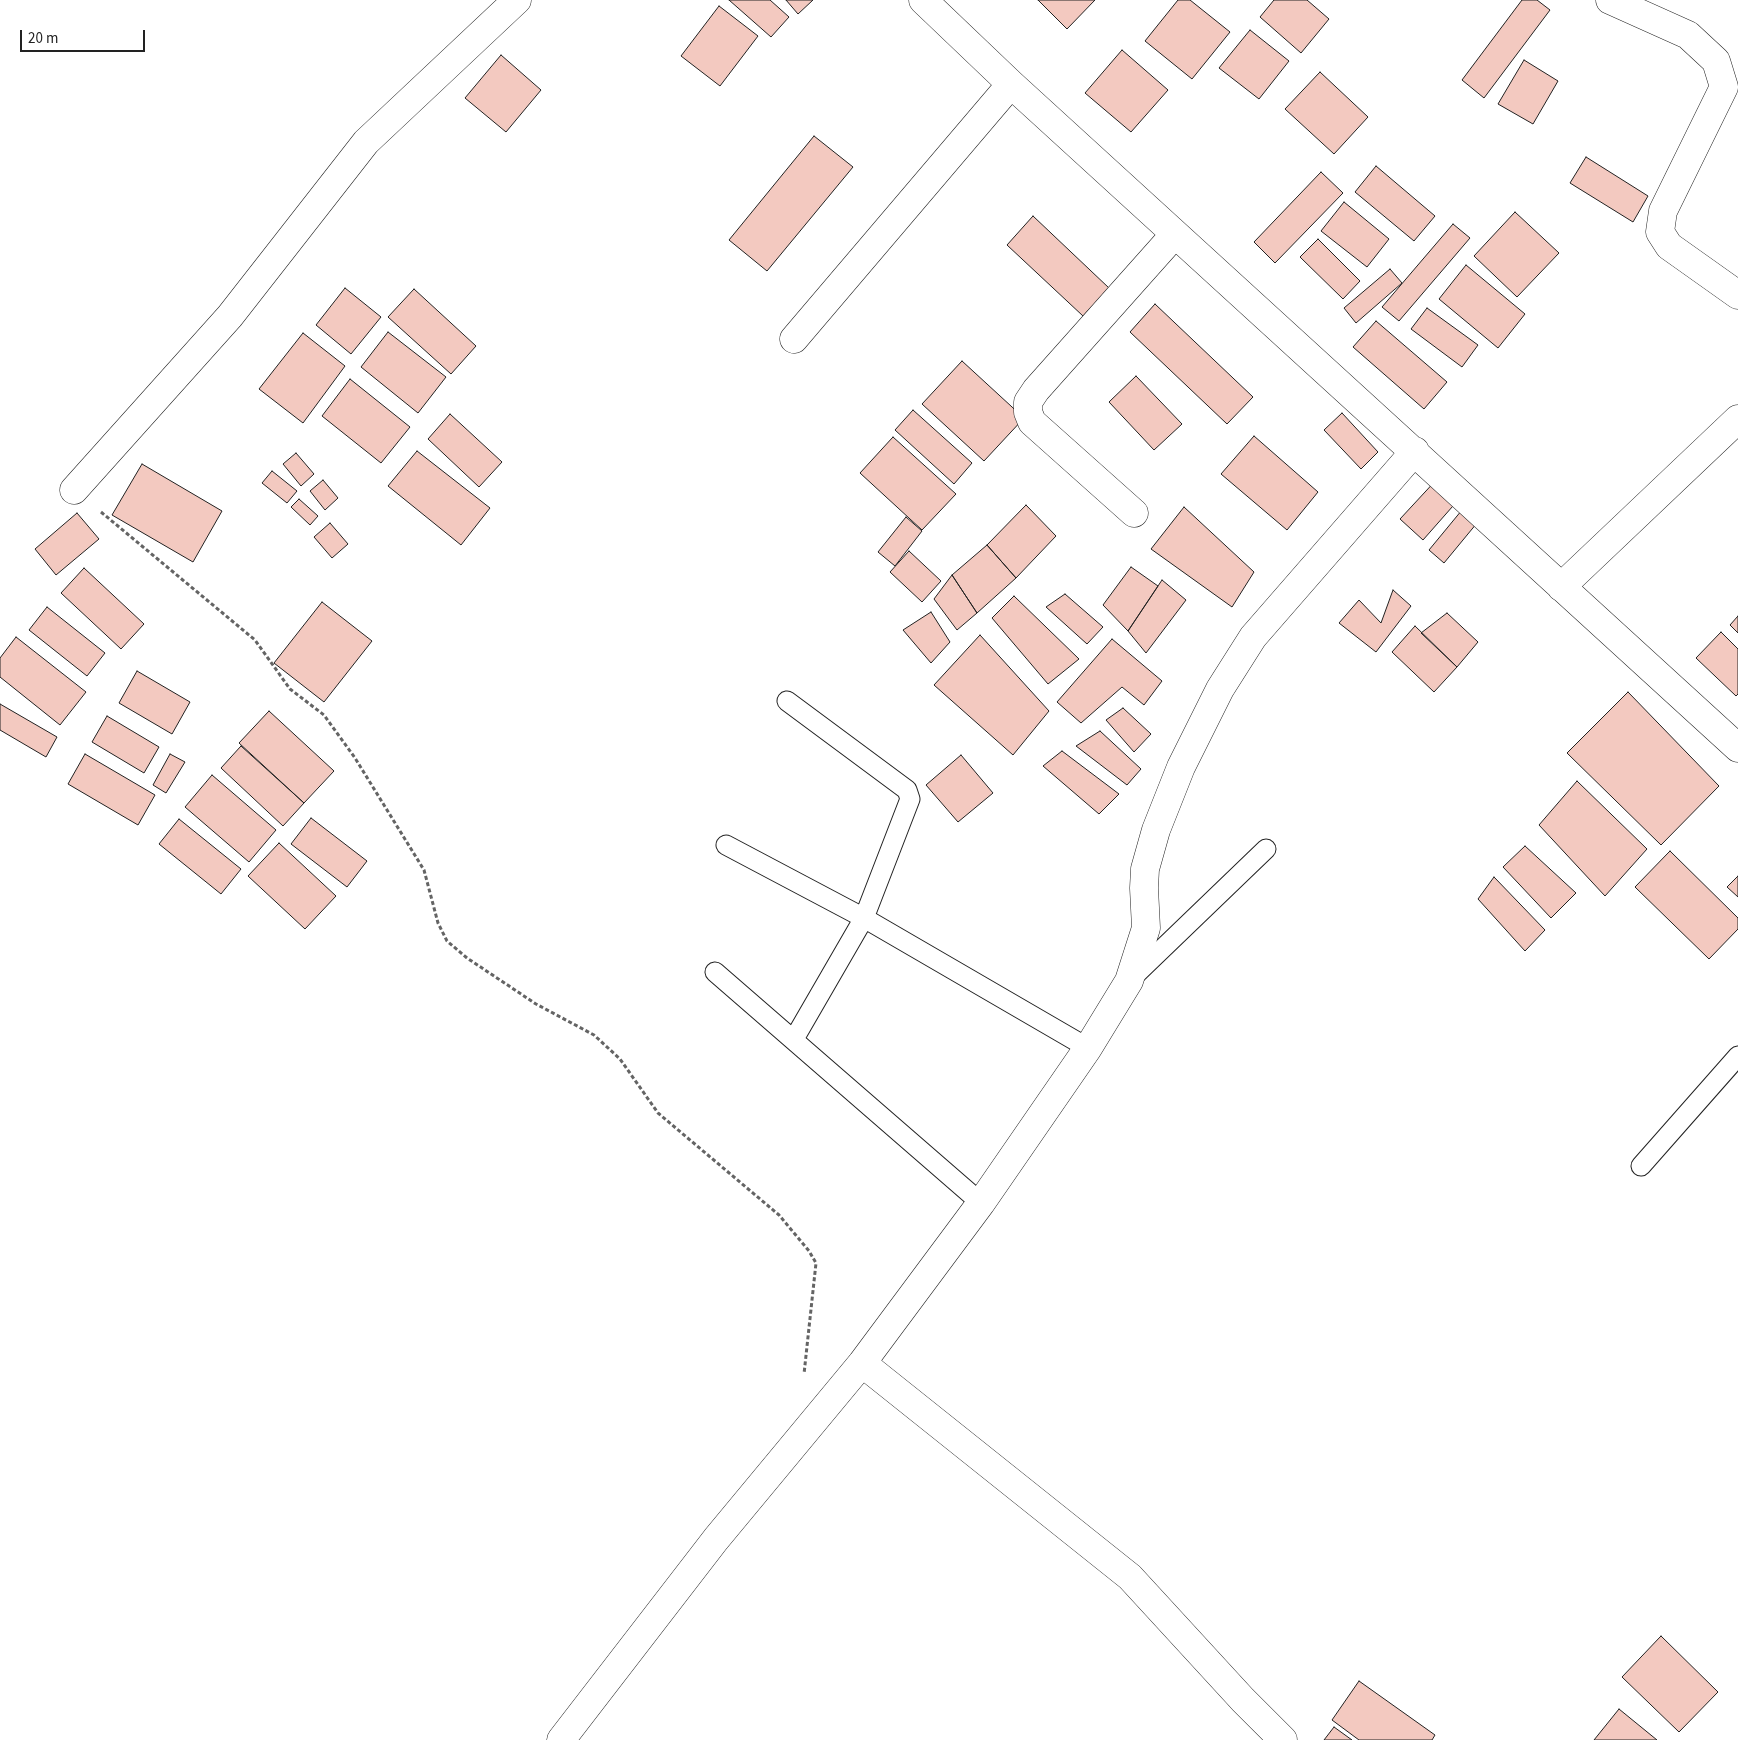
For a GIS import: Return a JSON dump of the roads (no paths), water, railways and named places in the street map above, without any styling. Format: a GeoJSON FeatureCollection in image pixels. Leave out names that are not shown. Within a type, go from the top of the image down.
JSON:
{"type":"FeatureCollection","features":[{"type":"Feature","properties":{"kind":"street"},"geometry":{"type":"LineString","coordinates":[[74,490],[230,316],[366,142],[517,0]]}},
{"type":"Feature","properties":{"kind":"street"},"geometry":{"type":"LineString","coordinates":[[923,0],[1011,84],[1738,748]]}},
{"type":"Feature","properties":{"kind":"street"},"geometry":{"type":"LineString","coordinates":[[1610,0],[1688,35],[1716,61],[1724,87],[1663,211],[1660,232],[1668,246],[1738,295]]}},
{"type":"Feature","properties":{"kind":"street"},"geometry":{"type":"LineString","coordinates":[[794,339],[1011,84]]}},
{"type":"Feature","properties":{"kind":"street"},"geometry":{"type":"LineString","coordinates":[[1134,513],[1032,422],[1028,412],[1028,402],[1036,390],[1175,234]]}},
{"type":"Feature","properties":{"kind":"street"},"geometry":{"type":"LineString","coordinates":[[1561,587],[1738,419]]}},
{"type":"Feature","properties":{"kind":"street"},"geometry":{"type":"LineString","coordinates":[[561,1740],[716,1539],[862,1363],[981,1203],[1088,1048],[1129,980],[1146,928],[1145,869],[1156,830],[1181,767],[1216,698],[1253,637],[1415,451]]}},
{"type":"Feature","properties":{"kind":"street"},"geometry":{"type":"LineString","coordinates":[[862,1363],[1130,1577],[1243,1700],[1283,1740]]}},
{"type":"Feature","properties":{"kind":"lane"},"geometry":{"type":"LineString","coordinates":[[787,701],[907,790],[910,799],[864,918],[794,1039]]}},
{"type":"Feature","properties":{"kind":"lane"},"geometry":{"type":"LineString","coordinates":[[726,845],[864,918],[1088,1048]]}},
{"type":"Feature","properties":{"kind":"lane"},"geometry":{"type":"LineString","coordinates":[[1129,980],[1266,849]]}},
{"type":"Feature","properties":{"kind":"lane"},"geometry":{"type":"LineString","coordinates":[[715,972],[981,1203]]}},
{"type":"Feature","properties":{"kind":"lane"},"geometry":{"type":"LineString","coordinates":[[1641,1166],[1738,1056]]}}]}
